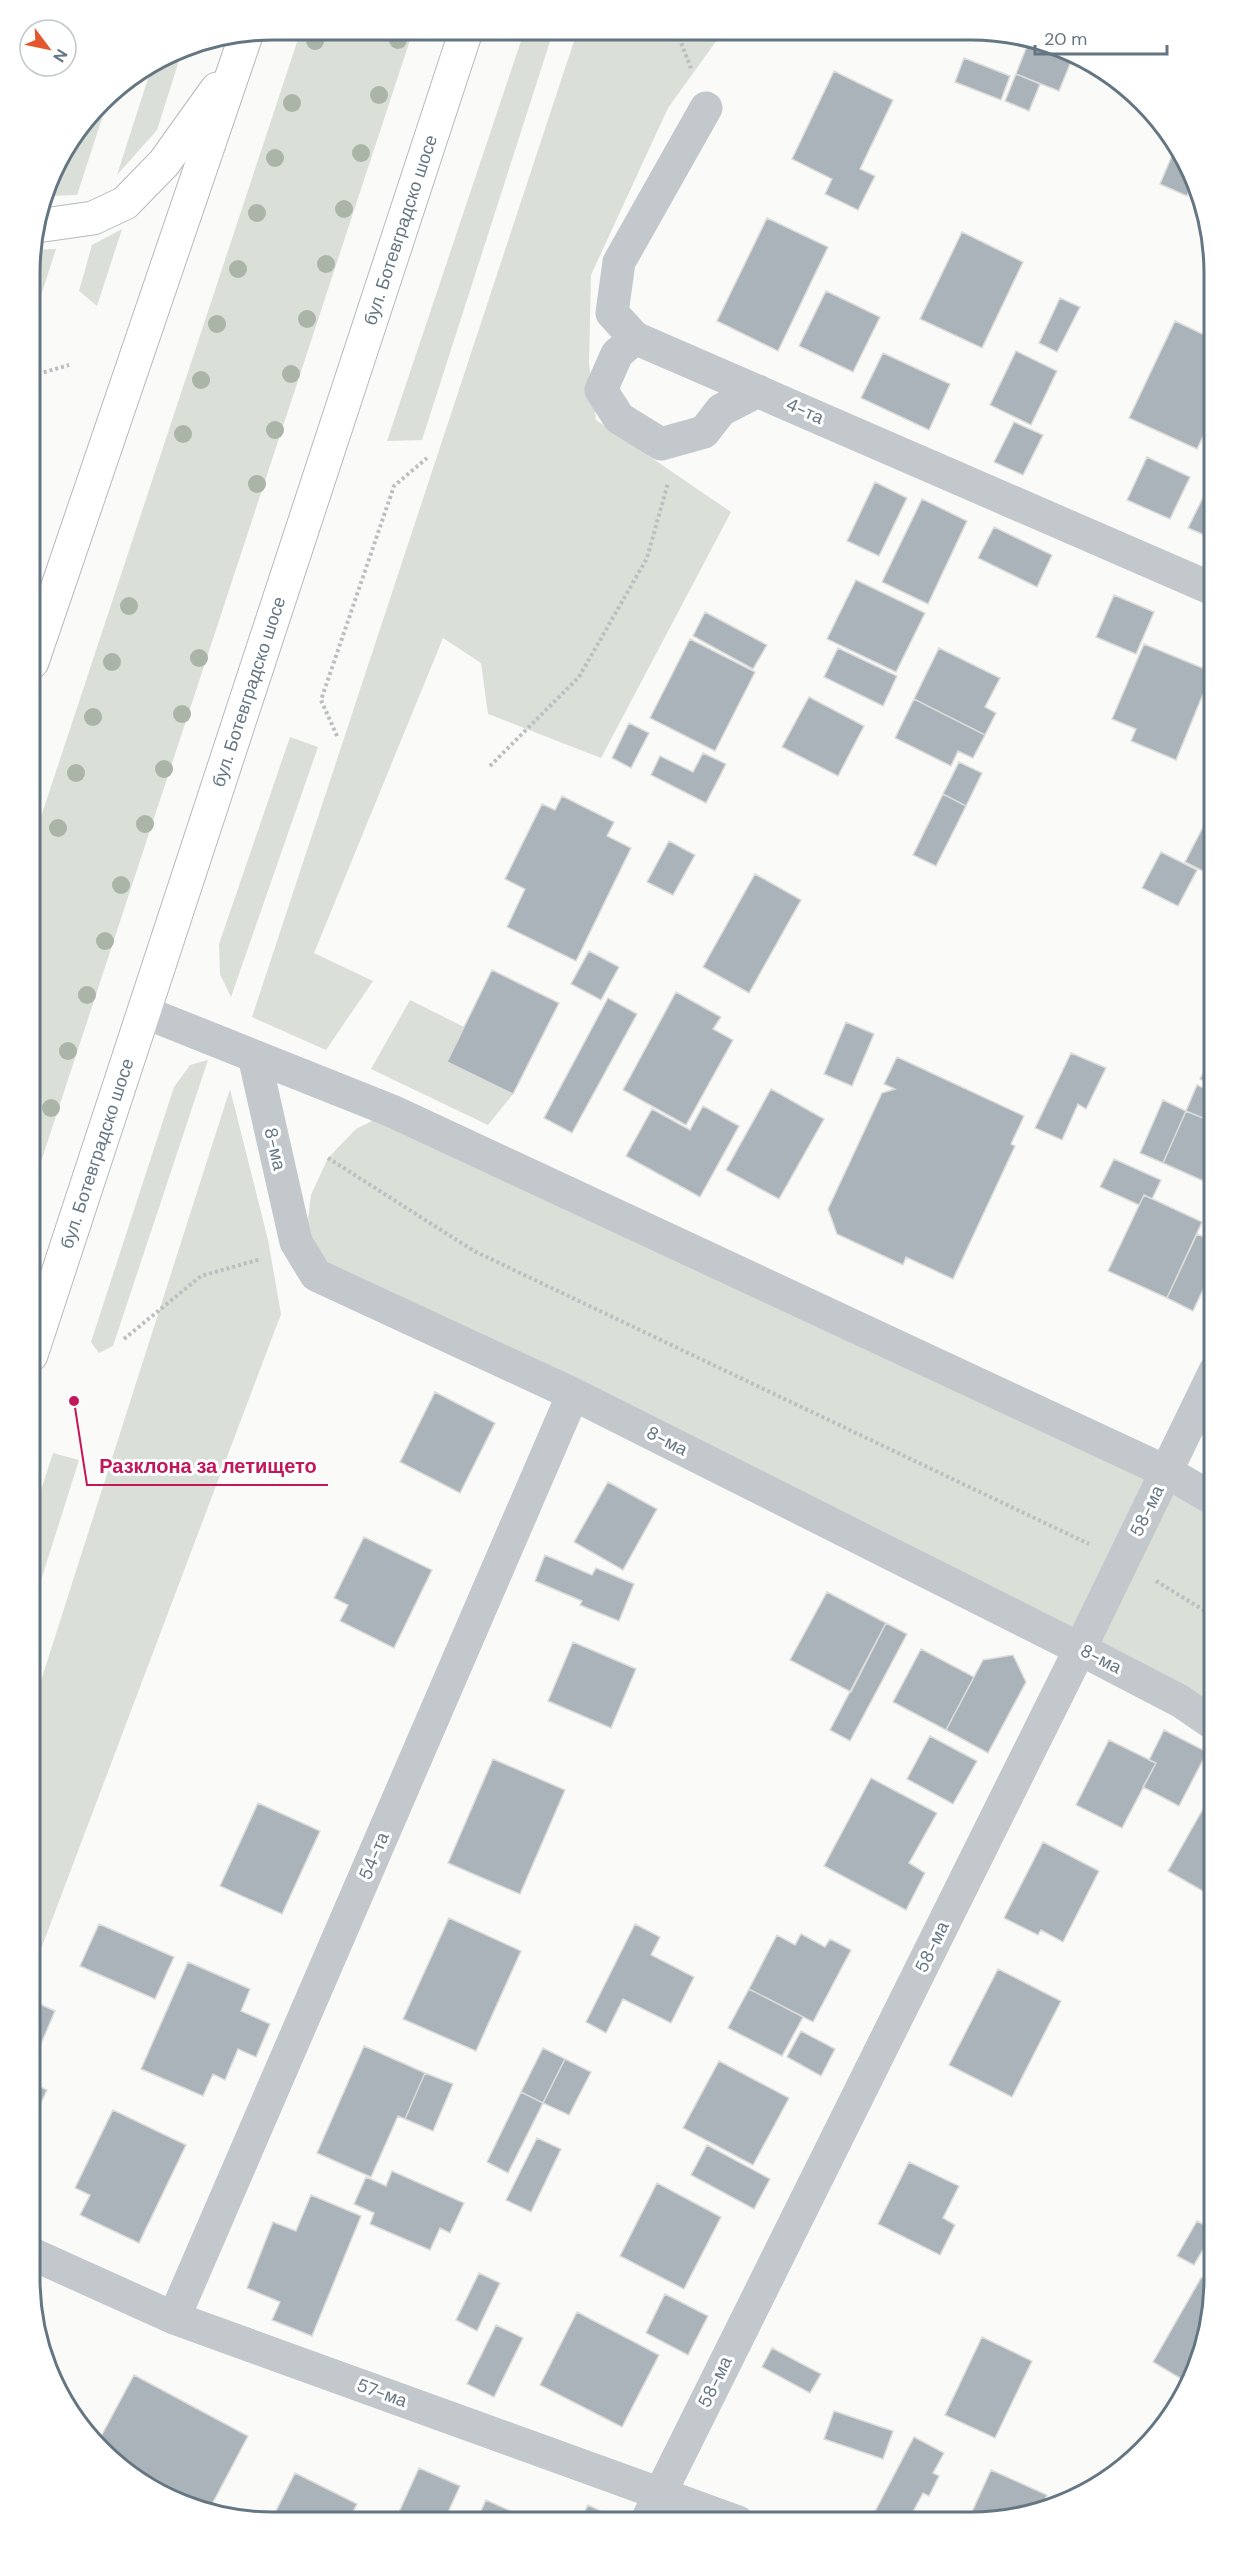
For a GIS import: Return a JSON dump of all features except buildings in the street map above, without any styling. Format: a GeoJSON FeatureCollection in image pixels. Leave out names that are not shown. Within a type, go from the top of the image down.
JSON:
{"type":"FeatureCollection","features":[{"type":"Feature","properties":{"kind":"main road","name":"бул. Ботевградско шосе"},"geometry":{"type":"LineString","coordinates":[[40,1327],[444,97],[465,40]]}},
{"type":"Feature","properties":{"kind":"main road"},"geometry":{"type":"LineString","coordinates":[[46,224],[93,218],[125,202],[164,163],[242,48]]}},
{"type":"Feature","properties":{"kind":"main road"},"geometry":{"type":"LineString","coordinates":[[40,639],[242,48]]}},
{"type":"Feature","properties":{"kind":"street","name":"4-та"},"geometry":{"type":"LineString","coordinates":[[706,108],[619,261],[612,313],[635,338],[1204,585]]}},
{"type":"Feature","properties":{"kind":"street"},"geometry":{"type":"LineString","coordinates":[[635,338],[617,354],[601,390],[619,418],[661,444],[704,432],[721,410],[758,391]]}},
{"type":"Feature","properties":{"kind":"street"},"geometry":{"type":"LineString","coordinates":[[144,1011],[392,1111],[1167,1472],[1204,1494]]}},
{"type":"Feature","properties":{"kind":"street","name":"8-ма"},"geometry":{"type":"LineString","coordinates":[[254,1056],[296,1242],[316,1275],[573,1394],[1080,1649],[1180,1701],[1204,1717]]}},
{"type":"Feature","properties":{"kind":"street","name":"54-та"},"geometry":{"type":"LineString","coordinates":[[174,2318],[573,1394]]}},
{"type":"Feature","properties":{"kind":"street","name":"58-ма"},"geometry":{"type":"LineString","coordinates":[[651,2512],[1080,1649],[1204,1394]]}},
{"type":"Feature","properties":{"kind":"street","name":"57-ма"},"geometry":{"type":"LineString","coordinates":[[40,2258],[174,2318],[711,2512]]}},
{"type":"Feature","properties":{"kind":"path"},"geometry":{"type":"LineString","coordinates":[[40,373],[69,365]]}},
{"type":"Feature","properties":{"kind":"path"},"geometry":{"type":"LineString","coordinates":[[490,766],[579,677],[647,558],[674,463],[704,432]]}},
{"type":"Feature","properties":{"kind":"path"},"geometry":{"type":"LineString","coordinates":[[337,736],[321,700],[394,486],[427,458]]}},
{"type":"Feature","properties":{"kind":"path"},"geometry":{"type":"LineString","coordinates":[[328,1158],[474,1251],[1123,1561],[1204,1610]]}},
{"type":"Feature","properties":{"kind":"path"},"geometry":{"type":"LineString","coordinates":[[124,1339],[201,1276],[268,1257],[316,1275]]}},
{"type":"Feature","properties":{"kind":"shaded area"},"geometry":{"type":"Polygon","coordinates":[[[298,40],[410,40],[40,1165],[40,820],[298,40]]]}},
{"type":"Feature","properties":{"kind":"shaded area"},"geometry":{"type":"Polygon","coordinates":[[[521,40],[550,40],[422,440],[387,441],[521,40]]]}},
{"type":"Feature","properties":{"kind":"shaded area"},"geometry":{"type":"Polygon","coordinates":[[[574,40],[717,40],[668,108],[591,275],[589,363],[596,420],[731,512],[601,758],[488,714],[481,663],[443,638],[314,953],[373,981],[326,1050],[252,1017],[574,40]]]}},
{"type":"Feature","properties":{"kind":"shaded area"},"geometry":{"type":"Polygon","coordinates":[[[179,60],[157,130],[117,175],[148,77],[179,60]]]}},
{"type":"Feature","properties":{"kind":"shaded area"},"geometry":{"type":"Polygon","coordinates":[[[103,115],[77,195],[54,196],[72,157],[103,115]]]}},
{"type":"Feature","properties":{"kind":"shaded area"},"geometry":{"type":"Polygon","coordinates":[[[122,229],[97,306],[79,291],[92,245],[122,229]]]}},
{"type":"Feature","properties":{"kind":"shaded area"},"geometry":{"type":"Polygon","coordinates":[[[56,249],[40,298],[40,273],[42,250],[56,249]]]}},
{"type":"Feature","properties":{"kind":"shaded area"},"geometry":{"type":"Polygon","coordinates":[[[290,737],[318,747],[231,997],[220,974],[219,944],[290,737]]]}},
{"type":"Feature","properties":{"kind":"shaded area"},"geometry":{"type":"Polygon","coordinates":[[[410,1000],[464,1027],[447,1062],[513,1094],[488,1125],[371,1069],[410,1000]]]}},
{"type":"Feature","properties":{"kind":"shaded area"},"geometry":{"type":"Polygon","coordinates":[[[208,1060],[113,1346],[99,1353],[91,1342],[174,1087],[190,1065],[208,1060]]]}},
{"type":"Feature","properties":{"kind":"shaded area"},"geometry":{"type":"Polygon","coordinates":[[[230,1089],[268,1240],[281,1314],[40,1952],[40,1684],[230,1089]]]}},
{"type":"Feature","properties":{"kind":"shaded area"},"geometry":{"type":"Polygon","coordinates":[[[392,1111],[1204,1495],[1204,1719],[316,1275],[306,1236],[311,1195],[328,1158],[356,1129],[392,1111]]]}},
{"type":"Feature","properties":{"kind":"shaded area"},"geometry":{"type":"Polygon","coordinates":[[[53,1453],[79,1460],[40,1584],[40,1493],[53,1453]]]}},
{"type":"Feature","properties":{"kind":"place","name":"Разклона за летището"},"geometry":{"type":"Point","coordinates":[74,1401]}}]}
